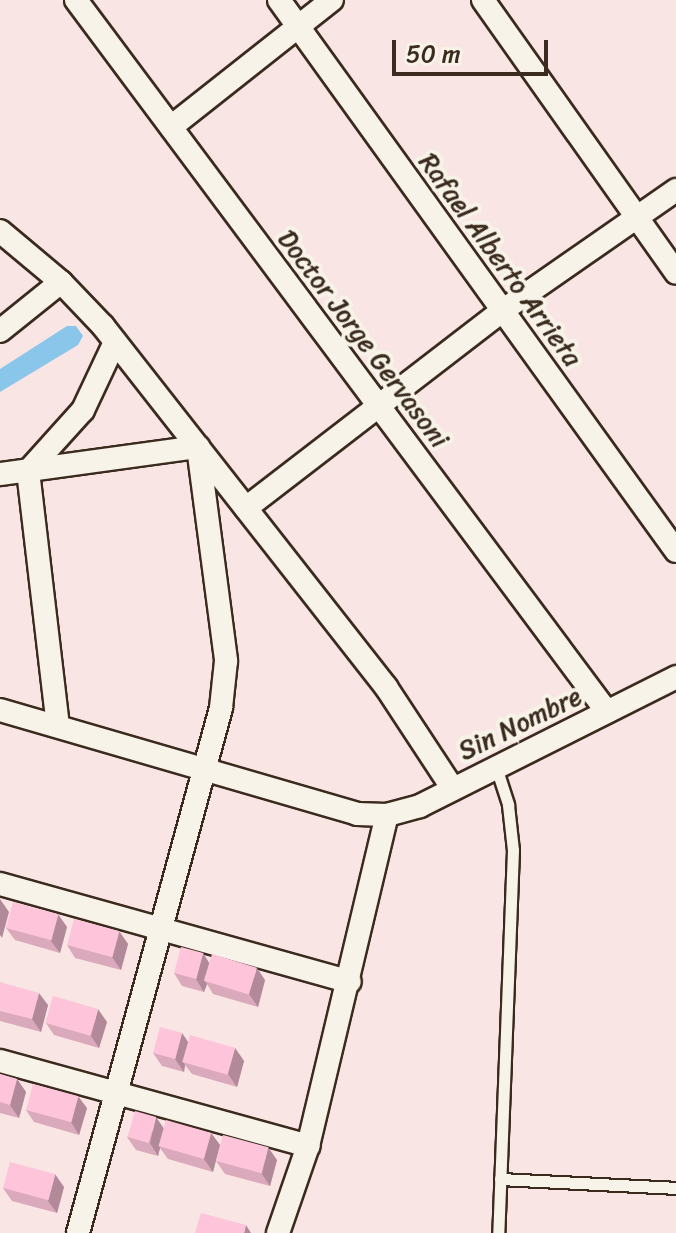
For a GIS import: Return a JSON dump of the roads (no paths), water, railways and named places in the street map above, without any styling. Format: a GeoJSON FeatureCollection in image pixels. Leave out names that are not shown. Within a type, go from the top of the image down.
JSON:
{"type":"FeatureCollection","features":[{"type":"Feature","properties":{"kind":"street","name":"Doctor Jorge Gervasoni"},"geometry":{"type":"LineString","coordinates":[[76,0],[607,712]]}},
{"type":"Feature","properties":{"kind":"street","name":"Rafael Alberto Arrieta"},"geometry":{"type":"LineString","coordinates":[[279,0],[676,551]]}},
{"type":"Feature","properties":{"kind":"street"},"geometry":{"type":"LineString","coordinates":[[171,127],[332,0]]}},
{"type":"Feature","properties":{"kind":"street"},"geometry":{"type":"LineString","coordinates":[[483,0],[676,273]]}},
{"type":"Feature","properties":{"kind":"street"},"geometry":{"type":"LineString","coordinates":[[246,508],[502,311],[676,190]]}},
{"type":"Feature","properties":{"kind":"street"},"geometry":{"type":"LineString","coordinates":[[0,231],[61,282],[115,342],[386,687],[453,789]]}},
{"type":"Feature","properties":{"kind":"street"},"geometry":{"type":"LineString","coordinates":[[0,331],[61,282]]}},
{"type":"Feature","properties":{"kind":"street"},"geometry":{"type":"LineString","coordinates":[[58,726],[28,471],[83,410],[115,342]]}},
{"type":"Feature","properties":{"kind":"street"},"geometry":{"type":"LineString","coordinates":[[0,474],[198,447]]}},
{"type":"Feature","properties":{"kind":"street"},"geometry":{"type":"LineString","coordinates":[[78,1233],[221,708],[226,661],[198,447]]}},
{"type":"Feature","properties":{"kind":"street","name":"Sin Nombre"},"geometry":{"type":"LineString","coordinates":[[387,815],[453,789],[676,677]]}},
{"type":"Feature","properties":{"kind":"street"},"geometry":{"type":"LineString","coordinates":[[0,710],[205,766],[357,814],[387,815],[350,982],[308,1146],[278,1233]]}},
{"type":"Feature","properties":{"kind":"street"},"geometry":{"type":"LineString","coordinates":[[0,884],[350,982]]}},
{"type":"Feature","properties":{"kind":"street"},"geometry":{"type":"LineString","coordinates":[[0,1061],[308,1146]]}},
{"type":"Feature","properties":{"kind":"lane"},"geometry":{"type":"LineString","coordinates":[[496,767],[508,805],[513,850],[498,1233]]}},
{"type":"Feature","properties":{"kind":"lane"},"geometry":{"type":"LineString","coordinates":[[500,1179],[676,1188]]}},
{"type":"Feature","properties":{"kind":"water"},"geometry":{"type":"Polygon","coordinates":[[[67,326],[76,326],[83,336],[78,345],[0,392],[0,369],[67,326]]]}}]}
